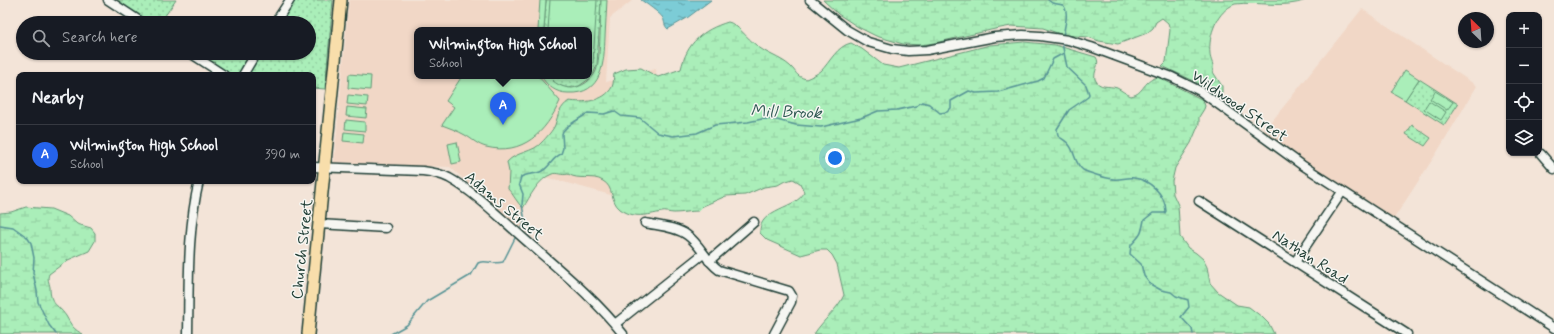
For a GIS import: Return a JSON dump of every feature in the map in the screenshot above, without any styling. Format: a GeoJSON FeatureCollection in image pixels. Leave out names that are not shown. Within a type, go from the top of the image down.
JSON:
{"type":"FeatureCollection","features":[{"type":"Feature","properties":{"kind":"main road","name":"Church Street"},"geometry":{"type":"LineString","coordinates":[[308,334],[341,0]]}},
{"type":"Feature","properties":{"kind":"street"},"geometry":{"type":"LineString","coordinates":[[108,0],[132,16]]}},
{"type":"Feature","properties":{"kind":"street"},"geometry":{"type":"LineString","coordinates":[[280,16],[290,0]]}},
{"type":"Feature","properties":{"kind":"street","name":"Wildwood Street"},"geometry":{"type":"LineString","coordinates":[[810,0],[833,20],[855,35],[878,46],[897,50],[927,50],[1002,36],[1055,38],[1068,40],[1091,47],[1142,65],[1191,86],[1342,192],[1554,328]]}},
{"type":"Feature","properties":{"kind":"street"},"geometry":{"type":"LineString","coordinates":[[201,60],[219,72]]}},
{"type":"Feature","properties":{"kind":"street"},"geometry":{"type":"LineString","coordinates":[[245,72],[252,60]]}},
{"type":"Feature","properties":{"kind":"street"},"geometry":{"type":"LineString","coordinates":[[1542,155],[1554,169]]}},
{"type":"Feature","properties":{"kind":"street","name":"Adams Street"},"geometry":{"type":"LineString","coordinates":[[316,167],[423,171],[439,174],[449,178],[484,203],[591,299],[615,324],[622,334]]}},
{"type":"Feature","properties":{"kind":"street"},"geometry":{"type":"LineString","coordinates":[[188,334],[189,264],[192,224],[199,184]]}},
{"type":"Feature","properties":{"kind":"street"},"geometry":{"type":"LineString","coordinates":[[1296,262],[1342,192]]}},
{"type":"Feature","properties":{"kind":"street","name":"Nathan Road"},"geometry":{"type":"LineString","coordinates":[[1199,201],[1407,334]]}},
{"type":"Feature","properties":{"kind":"street"},"geometry":{"type":"LineString","coordinates":[[709,261],[754,222]]}},
{"type":"Feature","properties":{"kind":"street"},"geometry":{"type":"LineString","coordinates":[[645,223],[670,228],[685,234],[715,268],[721,271],[787,289],[792,296],[791,302],[774,334]]}},
{"type":"Feature","properties":{"kind":"street"},"geometry":{"type":"LineString","coordinates":[[320,224],[386,228]]}},
{"type":"Feature","properties":{"kind":"street"},"geometry":{"type":"LineString","coordinates":[[615,324],[704,254]]}},
{"type":"Feature","properties":{"kind":"shaded area"},"geometry":{"type":"Polygon","coordinates":[[[349,0],[633,0],[610,18],[606,82],[656,69],[657,87],[636,202],[527,172],[523,231],[450,167],[334,162],[349,0]]]}},
{"type":"Feature","properties":{"kind":"shaded area"},"geometry":{"type":"Polygon","coordinates":[[[1362,9],[1477,86],[1436,154],[1393,220],[1311,166],[1264,131],[1362,9]]]}},
{"type":"Feature","properties":{"kind":"green space"},"geometry":{"type":"Polygon","coordinates":[[[111,0],[176,0],[165,16],[140,16],[111,0]]]}},
{"type":"Feature","properties":{"kind":"green space"},"geometry":{"type":"Polygon","coordinates":[[[294,0],[333,0],[325,89],[316,88],[316,72],[249,72],[257,60],[316,60],[316,16],[284,16],[294,0]]]}},
{"type":"Feature","properties":{"kind":"green space"},"geometry":{"type":"Polygon","coordinates":[[[540,0],[546,0],[544,27],[538,27],[540,0]]]}},
{"type":"Feature","properties":{"kind":"green space"},"geometry":{"type":"Polygon","coordinates":[[[546,0],[601,0],[597,65],[592,77],[592,27],[544,27],[546,0]]]}},
{"type":"Feature","properties":{"kind":"green space"},"geometry":{"type":"Polygon","coordinates":[[[550,0],[597,0],[593,63],[592,27],[548,27],[550,0]]]}},
{"type":"Feature","properties":{"kind":"green space"},"geometry":{"type":"Polygon","coordinates":[[[601,0],[607,0],[604,57],[595,83],[588,89],[580,92],[564,93],[549,86],[543,79],[551,79],[558,85],[572,88],[592,79],[598,65],[601,0]]]}},
{"type":"Feature","properties":{"kind":"green space"},"geometry":{"type":"Polygon","coordinates":[[[823,0],[1306,0],[1289,4],[1235,4],[1223,12],[1215,24],[1212,32],[1210,47],[1213,72],[1222,86],[1222,94],[1219,97],[1196,82],[1162,66],[1166,62],[1170,30],[1168,23],[1162,18],[1156,22],[1153,28],[1147,33],[1118,44],[1099,41],[1088,37],[1063,35],[1043,28],[1011,26],[922,45],[903,44],[876,36],[858,27],[838,14],[823,0]]]}},
{"type":"Feature","properties":{"kind":"green space"},"geometry":{"type":"Polygon","coordinates":[[[728,22],[738,28],[760,48],[786,63],[798,75],[806,79],[821,71],[842,47],[851,43],[862,49],[883,65],[899,68],[990,45],[1024,42],[1055,45],[1096,57],[1098,62],[1095,79],[1097,82],[1101,85],[1117,88],[1131,96],[1135,95],[1149,82],[1158,77],[1203,100],[1205,106],[1199,117],[1199,124],[1191,143],[1175,168],[1172,181],[1173,194],[1178,205],[1180,237],[1188,248],[1203,259],[1207,267],[1210,283],[1218,292],[1237,305],[1249,307],[1269,324],[1274,334],[814,334],[838,305],[844,295],[837,264],[827,250],[820,250],[801,255],[767,240],[760,233],[761,225],[765,218],[795,202],[801,197],[804,192],[800,183],[793,179],[778,185],[764,187],[745,195],[726,196],[703,206],[698,211],[674,213],[663,212],[635,215],[625,212],[617,206],[611,190],[603,181],[568,174],[554,174],[547,176],[535,189],[523,208],[521,206],[508,189],[509,172],[507,162],[511,158],[538,146],[542,142],[553,129],[563,106],[566,103],[569,101],[580,102],[599,99],[612,87],[614,74],[626,69],[641,68],[658,77],[681,69],[687,52],[697,39],[711,29],[728,22]]]}},
{"type":"Feature","properties":{"kind":"green space"},"geometry":{"type":"Polygon","coordinates":[[[206,60],[248,60],[241,72],[224,72],[206,60]]]}},
{"type":"Feature","properties":{"kind":"green space"},"geometry":{"type":"Polygon","coordinates":[[[1405,70],[1419,79],[1405,100],[1391,92],[1405,70]]]}},
{"type":"Feature","properties":{"kind":"green space"},"geometry":{"type":"Polygon","coordinates":[[[349,74],[371,76],[370,90],[348,88],[349,74]]]}},
{"type":"Feature","properties":{"kind":"green space"},"geometry":{"type":"Polygon","coordinates":[[[460,79],[541,79],[560,101],[548,123],[532,139],[522,145],[499,149],[483,146],[442,125],[454,107],[446,101],[460,79]]]}},
{"type":"Feature","properties":{"kind":"green space"},"geometry":{"type":"Polygon","coordinates":[[[551,79],[589,79],[579,86],[567,88],[556,84],[551,79]]]}},
{"type":"Feature","properties":{"kind":"green space"},"geometry":{"type":"Polygon","coordinates":[[[1419,79],[1458,104],[1444,125],[1405,100],[1419,79]]]}},
{"type":"Feature","properties":{"kind":"green space"},"geometry":{"type":"Polygon","coordinates":[[[1435,91],[1453,102],[1447,110],[1430,99],[1435,91]]]}},
{"type":"Feature","properties":{"kind":"green space"},"geometry":{"type":"Polygon","coordinates":[[[348,95],[368,97],[367,106],[347,104],[348,95]]]}},
{"type":"Feature","properties":{"kind":"green space"},"geometry":{"type":"Polygon","coordinates":[[[1429,101],[1446,112],[1441,120],[1424,109],[1429,101]]]}},
{"type":"Feature","properties":{"kind":"green space"},"geometry":{"type":"Polygon","coordinates":[[[347,107],[367,109],[366,118],[346,116],[347,107]]]}},
{"type":"Feature","properties":{"kind":"green space"},"geometry":{"type":"Polygon","coordinates":[[[346,120],[365,122],[365,131],[345,129],[346,120]]]}},
{"type":"Feature","properties":{"kind":"green space"},"geometry":{"type":"Polygon","coordinates":[[[1412,125],[1431,138],[1425,146],[1406,134],[1412,125]]]}},
{"type":"Feature","properties":{"kind":"green space"},"geometry":{"type":"Polygon","coordinates":[[[344,132],[364,134],[363,143],[343,141],[344,132]]]}},
{"type":"Feature","properties":{"kind":"green space"},"geometry":{"type":"Polygon","coordinates":[[[457,142],[461,162],[452,164],[448,144],[457,142]]]}},
{"type":"Feature","properties":{"kind":"green space"},"geometry":{"type":"Polygon","coordinates":[[[26,207],[51,209],[68,216],[77,224],[91,228],[95,233],[95,241],[89,251],[68,260],[49,274],[48,277],[50,293],[53,301],[63,312],[73,327],[83,334],[0,334],[0,213],[11,212],[26,207]]]}},
{"type":"Feature","properties":{"kind":"water"},"geometry":{"type":"Polygon","coordinates":[[[641,0],[711,0],[687,18],[668,29],[662,16],[641,0]]]}},
{"type":"Feature","properties":{"kind":"waterway"},"geometry":{"type":"LineString","coordinates":[[1048,0],[1052,3],[1063,5],[1065,8],[1066,20],[1063,37]]}},
{"type":"Feature","properties":{"kind":"waterway"},"geometry":{"type":"LineString","coordinates":[[1062,43],[1067,67],[1086,85],[1089,94],[1088,97],[1069,110],[1057,129],[1058,136],[1069,144],[1078,165],[1083,170],[1106,178],[1140,179],[1151,185],[1160,194],[1166,211],[1165,213],[1153,213],[1144,220],[1140,234],[1131,245],[1130,254],[1141,264],[1144,276],[1150,284],[1161,290],[1171,292],[1176,296],[1188,300],[1189,307],[1181,317],[1192,329],[1193,334]]}},
{"type":"Feature","properties":{"kind":"waterway","name":"Mill Brook"},"geometry":{"type":"LineString","coordinates":[[522,228],[525,221],[522,205],[523,194],[519,184],[521,177],[542,171],[561,154],[563,148],[563,131],[588,113],[604,114],[614,111],[621,116],[640,118],[658,133],[673,136],[697,133],[715,125],[748,122],[762,119],[777,120],[796,125],[821,127],[861,118],[878,111],[897,110],[916,106],[922,102],[929,104],[940,113],[947,112],[951,108],[951,101],[969,91],[976,93],[998,92],[1038,81],[1044,78],[1053,59],[1064,53]]}},
{"type":"Feature","properties":{"kind":"waterway"},"geometry":{"type":"LineString","coordinates":[[0,225],[13,227],[27,237],[31,243],[34,258],[33,273],[38,302],[49,325],[56,334]]}},
{"type":"Feature","properties":{"kind":"waterway","name":"Mill Brook"},"geometry":{"type":"LineString","coordinates":[[391,334],[407,325],[427,301],[471,275],[478,263],[503,262],[515,238]]}},
{"type":"Feature","properties":{"kind":"place","name":"Wilmington High School"},"geometry":{"type":"Point","coordinates":[503,125]}}]}
